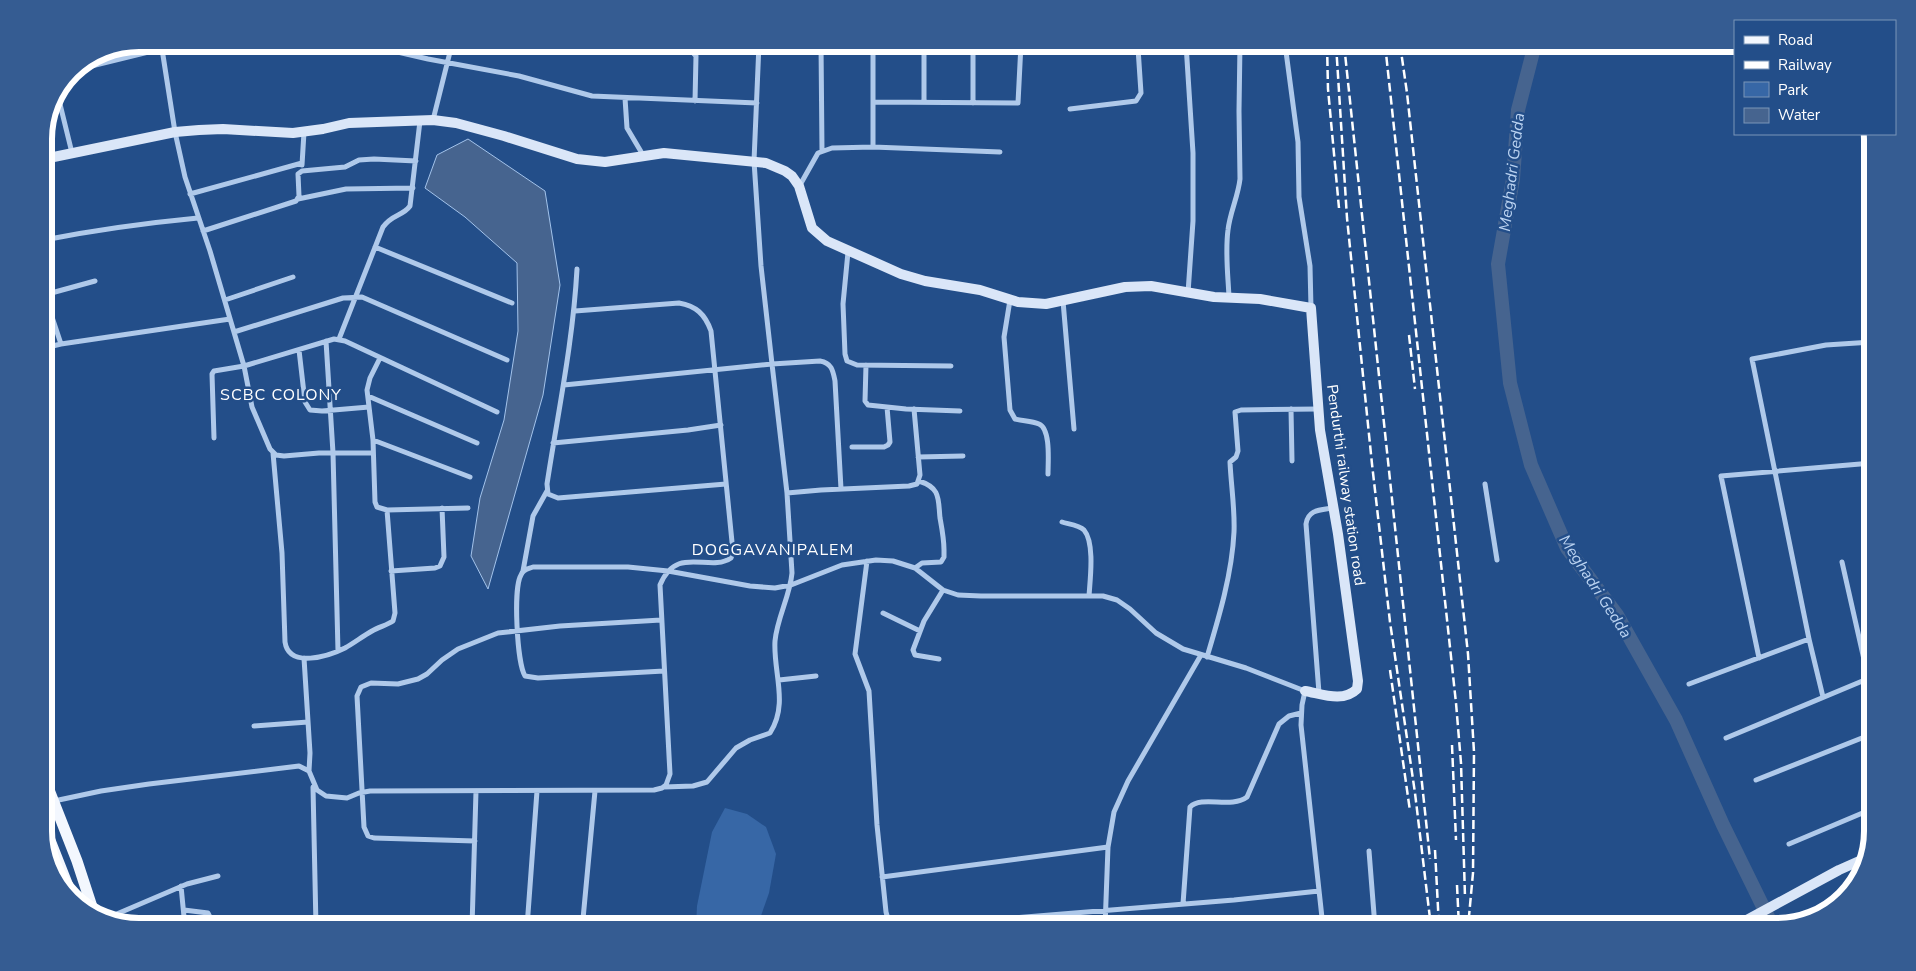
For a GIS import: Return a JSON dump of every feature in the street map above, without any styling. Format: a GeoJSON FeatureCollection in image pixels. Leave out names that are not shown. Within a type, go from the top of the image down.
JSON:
{"type":"FeatureCollection","features":[{"type":"Feature","properties":{"kind":"main road"},"geometry":{"type":"LineString","coordinates":[[53,808],[83,878],[91,904]]}},
{"type":"Feature","properties":{"kind":"main road"},"geometry":{"type":"LineString","coordinates":[[53,811],[82,897]]}},
{"type":"Feature","properties":{"kind":"main road"},"geometry":{"type":"LineString","coordinates":[[55,853],[63,874]]}},
{"type":"Feature","properties":{"kind":"street"},"geometry":{"type":"LineString","coordinates":[[103,60],[147,52]]}},
{"type":"Feature","properties":{"kind":"street"},"geometry":{"type":"LineString","coordinates":[[162,52],[175,132],[190,194],[225,300],[244,366],[252,407],[273,453],[282,553],[285,642],[288,652],[304,658],[324,656],[338,651],[393,621],[395,613],[386,510]]}},
{"type":"Feature","properties":{"kind":"street"},"geometry":{"type":"LineString","coordinates":[[401,52],[541,81],[592,96],[757,103]]}},
{"type":"Feature","properties":{"kind":"street"},"geometry":{"type":"LineString","coordinates":[[433,120],[450,52]]}},
{"type":"Feature","properties":{"kind":"street"},"geometry":{"type":"LineString","coordinates":[[692,52],[696,56],[695,100]]}},
{"type":"Feature","properties":{"kind":"street"},"geometry":{"type":"LineString","coordinates":[[313,784],[320,793],[332,797],[350,797],[364,792],[654,790],[664,787],[692,786],[707,782],[736,748],[750,740],[770,733],[780,703],[775,639],[791,585],[791,559],[787,493],[761,266],[754,161],[759,52]]}},
{"type":"Feature","properties":{"kind":"street"},"geometry":{"type":"LineString","coordinates":[[822,52],[822,151]]}},
{"type":"Feature","properties":{"kind":"street"},"geometry":{"type":"LineString","coordinates":[[873,52],[873,147]]}},
{"type":"Feature","properties":{"kind":"street"},"geometry":{"type":"LineString","coordinates":[[924,52],[924,102]]}},
{"type":"Feature","properties":{"kind":"street"},"geometry":{"type":"LineString","coordinates":[[973,52],[973,103]]}},
{"type":"Feature","properties":{"kind":"street"},"geometry":{"type":"LineString","coordinates":[[874,102],[1018,103],[1021,52]]}},
{"type":"Feature","properties":{"kind":"street"},"geometry":{"type":"LineString","coordinates":[[1070,109],[1136,101],[1141,94],[1138,52]]}},
{"type":"Feature","properties":{"kind":"street"},"geometry":{"type":"LineString","coordinates":[[1187,52],[1193,153],[1194,221],[1188,293]]}},
{"type":"Feature","properties":{"kind":"street"},"geometry":{"type":"LineString","coordinates":[[1229,298],[1227,237],[1240,179],[1238,111],[1240,52]]}},
{"type":"Feature","properties":{"kind":"street"},"geometry":{"type":"LineString","coordinates":[[53,157],[175,132],[223,129],[304,132],[350,123],[433,120],[456,123],[593,162],[623,160],[643,155],[684,154],[766,162],[792,176],[799,186],[812,228],[827,241],[848,252],[912,278],[980,290],[1010,300],[1039,305],[1116,289],[1141,286],[1162,287],[1214,297],[1260,299],[1311,308],[1310,266],[1299,197],[1298,142],[1286,52]]}},
{"type":"Feature","properties":{"kind":"street"},"geometry":{"type":"LineString","coordinates":[[625,98],[627,128],[643,155]]}},
{"type":"Feature","properties":{"kind":"street"},"geometry":{"type":"LineString","coordinates":[[60,104],[72,153]]}},
{"type":"Feature","properties":{"kind":"street"},"geometry":{"type":"LineString","coordinates":[[339,339],[375,247],[387,222],[390,218],[408,209],[411,201],[420,120]]}},
{"type":"Feature","properties":{"kind":"street"},"geometry":{"type":"LineString","coordinates":[[298,199],[298,177],[302,171],[304,132]]}},
{"type":"Feature","properties":{"kind":"street"},"geometry":{"type":"LineString","coordinates":[[799,186],[814,159],[822,151],[832,148],[873,147],[1000,152]]}},
{"type":"Feature","properties":{"kind":"street"},"geometry":{"type":"LineString","coordinates":[[302,171],[345,167],[359,160],[416,161]]}},
{"type":"Feature","properties":{"kind":"street"},"geometry":{"type":"LineString","coordinates":[[190,194],[302,163]]}},
{"type":"Feature","properties":{"kind":"street"},"geometry":{"type":"LineString","coordinates":[[203,231],[293,203],[298,199],[346,189],[413,188]]}},
{"type":"Feature","properties":{"kind":"street"},"geometry":{"type":"LineString","coordinates":[[53,238],[153,222],[198,218]]}},
{"type":"Feature","properties":{"kind":"street"},"geometry":{"type":"LineString","coordinates":[[375,247],[512,303]]}},
{"type":"Feature","properties":{"kind":"street"},"geometry":{"type":"LineString","coordinates":[[848,252],[843,304],[846,358],[853,364],[866,365],[951,366]]}},
{"type":"Feature","properties":{"kind":"street"},"geometry":{"type":"LineString","coordinates":[[577,269],[575,311],[546,484],[550,496],[558,498],[726,484]]}},
{"type":"Feature","properties":{"kind":"street"},"geometry":{"type":"LineString","coordinates":[[225,300],[292,277]]}},
{"type":"Feature","properties":{"kind":"street"},"geometry":{"type":"LineString","coordinates":[[53,292],[95,281]]}},
{"type":"Feature","properties":{"kind":"street"},"geometry":{"type":"LineString","coordinates":[[234,332],[327,302],[355,297],[380,304],[507,360]]}},
{"type":"Feature","properties":{"kind":"street"},"geometry":{"type":"LineString","coordinates":[[1010,300],[1004,337],[1010,410],[1016,419],[1039,424],[1045,430],[1048,438],[1048,474]]}},
{"type":"Feature","properties":{"kind":"street"},"geometry":{"type":"LineString","coordinates":[[1064,300],[1074,429]]}},
{"type":"Feature","properties":{"kind":"street"},"geometry":{"type":"LineString","coordinates":[[575,311],[670,304],[688,305],[699,311],[708,323],[713,341],[733,546],[730,558],[719,562],[689,562],[674,566],[668,571],[660,585],[670,774],[668,782],[664,787]]}},
{"type":"Feature","properties":{"kind":"street","name":"Pendurthi railway station road"},"geometry":{"type":"LineString","coordinates":[[1306,691],[1340,697],[1347,696],[1357,689],[1358,681],[1318,409],[1311,308]]}},
{"type":"Feature","properties":{"kind":"street"},"geometry":{"type":"LineString","coordinates":[[53,346],[230,319]]}},
{"type":"Feature","properties":{"kind":"street"},"geometry":{"type":"LineString","coordinates":[[53,320],[61,344]]}},
{"type":"Feature","properties":{"kind":"street"},"geometry":{"type":"LineString","coordinates":[[214,438],[213,372],[244,366],[339,339],[497,412]]}},
{"type":"Feature","properties":{"kind":"street"},"geometry":{"type":"LineString","coordinates":[[326,342],[334,453],[338,651]]}},
{"type":"Feature","properties":{"kind":"street"},"geometry":{"type":"LineString","coordinates":[[1823,698],[1809,639],[1752,359],[1826,345],[1863,343]]}},
{"type":"Feature","properties":{"kind":"street"},"geometry":{"type":"LineString","coordinates":[[299,350],[306,405],[310,410],[369,407]]}},
{"type":"Feature","properties":{"kind":"street"},"geometry":{"type":"LineString","coordinates":[[380,358],[370,378],[368,396],[373,440],[376,505],[379,509],[386,510],[468,508]]}},
{"type":"Feature","properties":{"kind":"street"},"geometry":{"type":"LineString","coordinates":[[564,385],[772,364],[826,362],[830,365],[835,381],[841,489]]}},
{"type":"Feature","properties":{"kind":"street"},"geometry":{"type":"LineString","coordinates":[[866,365],[866,403],[871,406],[960,411]]}},
{"type":"Feature","properties":{"kind":"street"},"geometry":{"type":"LineString","coordinates":[[368,396],[477,443]]}},
{"type":"Feature","properties":{"kind":"street"},"geometry":{"type":"LineString","coordinates":[[852,447],[884,447],[888,445],[890,442],[887,407]]}},
{"type":"Feature","properties":{"kind":"street"},"geometry":{"type":"LineString","coordinates":[[914,409],[919,482]]}},
{"type":"Feature","properties":{"kind":"street"},"geometry":{"type":"LineString","coordinates":[[1291,409],[1292,461]]}},
{"type":"Feature","properties":{"kind":"street"},"geometry":{"type":"LineString","coordinates":[[1104,918],[1108,847],[1114,812],[1128,782],[1204,656],[1222,603],[1233,540],[1230,462],[1236,457],[1238,451],[1235,414],[1241,410],[1318,409]]}},
{"type":"Feature","properties":{"kind":"street"},"geometry":{"type":"LineString","coordinates":[[553,443],[722,425]]}},
{"type":"Feature","properties":{"kind":"street"},"geometry":{"type":"LineString","coordinates":[[373,440],[470,477]]}},
{"type":"Feature","properties":{"kind":"street"},"geometry":{"type":"LineString","coordinates":[[273,453],[284,456],[334,453],[373,454]]}},
{"type":"Feature","properties":{"kind":"street"},"geometry":{"type":"LineString","coordinates":[[918,458],[963,456]]}},
{"type":"Feature","properties":{"kind":"street"},"geometry":{"type":"LineString","coordinates":[[1759,658],[1721,476],[1863,464]]}},
{"type":"Feature","properties":{"kind":"street"},"geometry":{"type":"LineString","coordinates":[[787,493],[909,486],[919,482],[927,484],[938,497],[944,557],[941,562],[922,563],[915,568]]}},
{"type":"Feature","properties":{"kind":"street"},"geometry":{"type":"LineString","coordinates":[[1484,484],[1497,560]]}},
{"type":"Feature","properties":{"kind":"street"},"geometry":{"type":"LineString","coordinates":[[547,491],[533,516],[523,572],[519,578],[517,630],[520,666],[525,676],[528,678],[538,678],[664,671]]}},
{"type":"Feature","properties":{"kind":"street"},"geometry":{"type":"LineString","coordinates":[[392,571],[440,566],[444,557],[442,508]]}},
{"type":"Feature","properties":{"kind":"street"},"geometry":{"type":"LineString","coordinates":[[1319,693],[1306,524],[1308,515],[1311,513],[1334,508]]}},
{"type":"Feature","properties":{"kind":"street"},"geometry":{"type":"LineString","coordinates":[[1062,522],[1080,528],[1086,534],[1091,558],[1089,596]]}},
{"type":"Feature","properties":{"kind":"street"},"geometry":{"type":"LineString","coordinates":[[523,572],[534,567],[628,567],[668,571],[762,588],[791,585],[842,565],[867,561],[893,561],[915,568],[943,590],[958,595],[1104,596],[1117,600],[1130,609],[1156,633],[1174,645],[1246,668],[1306,691],[1301,713],[1322,918]]}},
{"type":"Feature","properties":{"kind":"street"},"geometry":{"type":"LineString","coordinates":[[867,561],[855,654],[869,691],[877,825],[888,918]]}},
{"type":"Feature","properties":{"kind":"street"},"geometry":{"type":"LineString","coordinates":[[1842,562],[1864,652]]}},
{"type":"Feature","properties":{"kind":"street"},"geometry":{"type":"LineString","coordinates":[[939,659],[919,657],[914,653],[914,645],[932,607],[943,590]]}},
{"type":"Feature","properties":{"kind":"street"},"geometry":{"type":"LineString","coordinates":[[884,613],[920,631]]}},
{"type":"Feature","properties":{"kind":"street"},"geometry":{"type":"LineString","coordinates":[[475,841],[371,838],[366,832],[364,827],[364,792],[357,696],[361,687],[371,683],[398,684],[412,681],[427,674],[458,649],[487,636],[517,630],[661,620]]}},
{"type":"Feature","properties":{"kind":"street"},"geometry":{"type":"LineString","coordinates":[[1689,684],[1809,639]]}},
{"type":"Feature","properties":{"kind":"street"},"geometry":{"type":"LineString","coordinates":[[304,658],[309,771],[313,784],[316,918]]}},
{"type":"Feature","properties":{"kind":"street"},"geometry":{"type":"LineString","coordinates":[[779,680],[816,676]]}},
{"type":"Feature","properties":{"kind":"street"},"geometry":{"type":"LineString","coordinates":[[1726,738],[1864,681]]}},
{"type":"Feature","properties":{"kind":"street"},"geometry":{"type":"LineString","coordinates":[[1183,904],[1190,807],[1202,802],[1240,802],[1246,798],[1279,724],[1289,716],[1301,713]]}},
{"type":"Feature","properties":{"kind":"street"},"geometry":{"type":"LineString","coordinates":[[254,726],[308,722]]}},
{"type":"Feature","properties":{"kind":"street"},"geometry":{"type":"LineString","coordinates":[[1756,780],[1864,737]]}},
{"type":"Feature","properties":{"kind":"street"},"geometry":{"type":"LineString","coordinates":[[53,798],[295,766],[302,766],[309,771]]}},
{"type":"Feature","properties":{"kind":"street"},"geometry":{"type":"LineString","coordinates":[[472,918],[476,791]]}},
{"type":"Feature","properties":{"kind":"street"},"geometry":{"type":"LineString","coordinates":[[529,918],[537,791]]}},
{"type":"Feature","properties":{"kind":"street"},"geometry":{"type":"LineString","coordinates":[[583,918],[594,791]]}},
{"type":"Feature","properties":{"kind":"street"},"geometry":{"type":"LineString","coordinates":[[1789,844],[1864,812]]}},
{"type":"Feature","properties":{"kind":"street"},"geometry":{"type":"LineString","coordinates":[[882,877],[1108,847]]}},
{"type":"Feature","properties":{"kind":"street"},"geometry":{"type":"LineString","coordinates":[[1369,851],[1373,918]]}},
{"type":"Feature","properties":{"kind":"street"},"geometry":{"type":"LineString","coordinates":[[1752,918],[1858,862]]}},
{"type":"Feature","properties":{"kind":"street"},"geometry":{"type":"LineString","coordinates":[[114,915],[200,879],[218,876]]}},
{"type":"Feature","properties":{"kind":"street"},"geometry":{"type":"LineString","coordinates":[[182,886],[184,918]]}},
{"type":"Feature","properties":{"kind":"street"},"geometry":{"type":"LineString","coordinates":[[1006,918],[1183,904],[1319,890]]}},
{"type":"Feature","properties":{"kind":"street"},"geometry":{"type":"LineString","coordinates":[[184,910],[208,913],[209,918]]}},
{"type":"Feature","properties":{"kind":"green space"},"geometry":{"type":"Polygon","coordinates":[[[725,808],[747,814],[766,827],[776,854],[769,893],[760,918],[696,918],[697,906],[712,832],[725,808]]]}},
{"type":"Feature","properties":{"kind":"water"},"geometry":{"type":"Polygon","coordinates":[[[468,139],[545,191],[560,285],[543,395],[488,589],[471,556],[480,498],[504,420],[518,331],[517,263],[465,217],[425,188],[437,155],[468,139]]]}},
{"type":"Feature","properties":{"kind":"waterway","name":"Meghadri Gedda"},"geometry":{"type":"LineString","coordinates":[[1533,52],[1518,110],[1513,179],[1498,264],[1510,383],[1531,465],[1567,548],[1617,615],[1676,720],[1723,825],[1769,918]]}},
{"type":"Feature","properties":{"kind":"railway"},"geometry":{"type":"LineString","coordinates":[[1327,52],[1328,89],[1339,208]]}},
{"type":"Feature","properties":{"kind":"railway"},"geometry":{"type":"LineString","coordinates":[[1337,52],[1347,218],[1372,464],[1390,622],[1415,793],[1430,918]]}},
{"type":"Feature","properties":{"kind":"railway"},"geometry":{"type":"LineString","coordinates":[[1345,52],[1430,859]]}},
{"type":"Feature","properties":{"kind":"railway"},"geometry":{"type":"LineString","coordinates":[[1386,52],[1456,703],[1461,763],[1465,897]]}},
{"type":"Feature","properties":{"kind":"railway"},"geometry":{"type":"LineString","coordinates":[[1401,52],[1468,654],[1474,752],[1473,873],[1469,918]]}},
{"type":"Feature","properties":{"kind":"railway"},"geometry":{"type":"LineString","coordinates":[[1409,335],[1415,389]]}},
{"type":"Feature","properties":{"kind":"railway"},"geometry":{"type":"LineString","coordinates":[[1390,670],[1410,811]]}},
{"type":"Feature","properties":{"kind":"railway"},"geometry":{"type":"LineString","coordinates":[[1452,745],[1456,840]]}},
{"type":"Feature","properties":{"kind":"railway"},"geometry":{"type":"LineString","coordinates":[[1435,850],[1439,918]]}},
{"type":"Feature","properties":{"kind":"railway"},"geometry":{"type":"LineString","coordinates":[[1457,885],[1459,918]]}},
{"type":"Feature","properties":{"kind":"district","name":"SCBC COLONY"},"geometry":{"type":"Point","coordinates":[281,394]}},
{"type":"Feature","properties":{"kind":"district","name":"DOGGAVANIPALEM"},"geometry":{"type":"Point","coordinates":[773,549]}}]}
